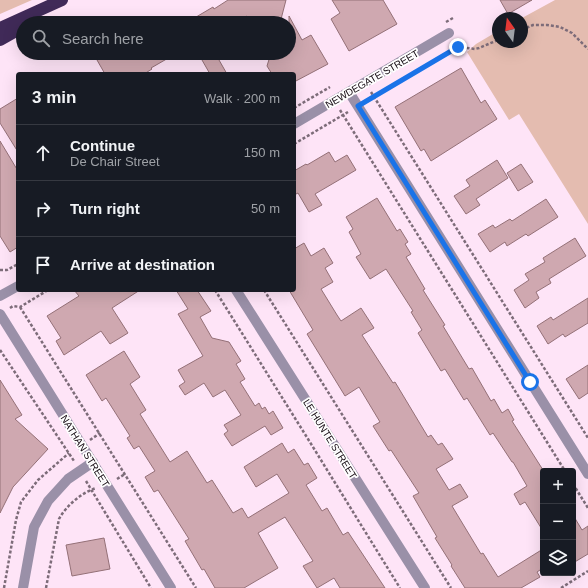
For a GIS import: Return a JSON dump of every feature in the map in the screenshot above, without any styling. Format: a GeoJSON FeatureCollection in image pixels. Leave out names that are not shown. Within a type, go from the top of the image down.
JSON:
{"type":"FeatureCollection","features":[{"type":"Feature","properties":{"kind":"highway"},"geometry":{"type":"LineString","coordinates":[[27,16],[62,0]]}},
{"type":"Feature","properties":{"kind":"highway"},"geometry":{"type":"LineString","coordinates":[[41,16],[67,0]]}},
{"type":"Feature","properties":{"kind":"highway"},"geometry":{"type":"LineString","coordinates":[[0,28],[16,21]]}},
{"type":"Feature","properties":{"kind":"highway"},"geometry":{"type":"LineString","coordinates":[[0,40],[16,31]]}},
{"type":"Feature","properties":{"kind":"street","name":"NEWDEGATE STREET"},"geometry":{"type":"LineString","coordinates":[[296,123],[449,34]]}},
{"type":"Feature","properties":{"kind":"street"},"geometry":{"type":"LineString","coordinates":[[349,92],[588,474]]}},
{"type":"Feature","properties":{"kind":"street"},"geometry":{"type":"LineString","coordinates":[[0,296],[16,287]]}},
{"type":"Feature","properties":{"kind":"street","name":"LE HUNTE STREET"},"geometry":{"type":"LineString","coordinates":[[237,292],[425,588]]}},
{"type":"Feature","properties":{"kind":"street","name":"NATHAN STREET"},"geometry":{"type":"LineString","coordinates":[[0,314],[171,588]]}},
{"type":"Feature","properties":{"kind":"street"},"geometry":{"type":"LineString","coordinates":[[23,588],[34,527],[48,501],[68,479],[93,462]]}},
{"type":"Feature","properties":{"kind":"path"},"geometry":{"type":"LineString","coordinates":[[528,27],[533,25],[560,27],[572,33],[588,49]]}},
{"type":"Feature","properties":{"kind":"path"},"geometry":{"type":"LineString","coordinates":[[449,34],[458,47]]}},
{"type":"Feature","properties":{"kind":"path"},"geometry":{"type":"LineString","coordinates":[[296,143],[458,47],[475,49],[492,43]]}},
{"type":"Feature","properties":{"kind":"path"},"geometry":{"type":"LineString","coordinates":[[365,83],[588,438]]}},
{"type":"Feature","properties":{"kind":"path"},"geometry":{"type":"LineString","coordinates":[[327,89],[563,468]]}},
{"type":"Feature","properties":{"kind":"path"},"geometry":{"type":"LineString","coordinates":[[0,270],[7,270],[16,265]]}},
{"type":"Feature","properties":{"kind":"path"},"geometry":{"type":"LineString","coordinates":[[45,292],[20,307],[196,588]]}},
{"type":"Feature","properties":{"kind":"path"},"geometry":{"type":"LineString","coordinates":[[215,292],[400,588]]}},
{"type":"Feature","properties":{"kind":"path"},"geometry":{"type":"LineString","coordinates":[[265,292],[451,588]]}},
{"type":"Feature","properties":{"kind":"path"},"geometry":{"type":"LineString","coordinates":[[46,588],[58,519],[75,500],[91,490],[125,474]]}},
{"type":"Feature","properties":{"kind":"path"},"geometry":{"type":"LineString","coordinates":[[576,489],[588,508]]}},
{"type":"Feature","properties":{"kind":"path"},"geometry":{"type":"LineString","coordinates":[[560,588],[588,571]]}},
{"type":"Feature","properties":{"kind":"shaded area"},"geometry":{"type":"Polygon","coordinates":[[[0,0],[32,0],[0,14],[0,0]]]}},
{"type":"Feature","properties":{"kind":"shaded area"},"geometry":{"type":"Polygon","coordinates":[[[555,0],[588,0],[588,224],[519,114],[509,120],[467,52],[476,44],[492,35],[492,48],[528,48],[528,15],[555,0]]]}},
{"type":"Feature","properties":{"kind":"building"},"geometry":{"type":"Polygon","coordinates":[[[228,0],[286,0],[282,16],[198,16],[213,7],[214,9],[228,0]]]}},
{"type":"Feature","properties":{"kind":"building"},"geometry":{"type":"Polygon","coordinates":[[[332,0],[383,0],[397,24],[349,51],[331,19],[340,13],[332,0]]]}},
{"type":"Feature","properties":{"kind":"building"},"geometry":{"type":"Polygon","coordinates":[[[500,0],[532,0],[511,12],[507,12],[500,0]]]}},
{"type":"Feature","properties":{"kind":"building"},"geometry":{"type":"Polygon","coordinates":[[[296,29],[302,40],[311,35],[328,64],[296,81],[296,72],[271,72],[267,66],[269,60],[296,60],[296,29]]]}},
{"type":"Feature","properties":{"kind":"building"},"geometry":{"type":"Polygon","coordinates":[[[97,60],[165,60],[147,72],[104,72],[97,60]]]}},
{"type":"Feature","properties":{"kind":"building"},"geometry":{"type":"Polygon","coordinates":[[[202,60],[219,60],[226,72],[209,72],[202,60]]]}},
{"type":"Feature","properties":{"kind":"building"},"geometry":{"type":"Polygon","coordinates":[[[461,68],[481,103],[485,100],[497,119],[431,161],[424,149],[421,151],[395,107],[461,68]]]}},
{"type":"Feature","properties":{"kind":"building"},"geometry":{"type":"Polygon","coordinates":[[[16,99],[16,149],[0,123],[0,109],[16,99]]]}},
{"type":"Feature","properties":{"kind":"building"},"geometry":{"type":"Polygon","coordinates":[[[0,141],[16,168],[16,248],[10,252],[0,236],[0,141]]]}},
{"type":"Feature","properties":{"kind":"building"},"geometry":{"type":"Polygon","coordinates":[[[329,152],[335,162],[347,155],[356,170],[315,194],[322,205],[309,212],[298,193],[296,194],[296,170],[306,164],[307,165],[329,152]]]}},
{"type":"Feature","properties":{"kind":"building"},"geometry":{"type":"Polygon","coordinates":[[[497,160],[508,178],[476,199],[480,205],[466,214],[454,196],[470,186],[466,180],[497,160]]]}},
{"type":"Feature","properties":{"kind":"building"},"geometry":{"type":"Polygon","coordinates":[[[521,164],[533,182],[518,191],[507,173],[521,164]]]}},
{"type":"Feature","properties":{"kind":"building"},"geometry":{"type":"Polygon","coordinates":[[[377,198],[397,231],[400,229],[408,242],[405,244],[411,254],[406,257],[425,289],[423,290],[445,325],[443,326],[469,369],[472,368],[491,401],[494,399],[502,413],[508,409],[514,420],[512,421],[542,468],[540,468],[540,526],[525,502],[520,505],[514,494],[527,486],[513,462],[493,433],[490,435],[467,398],[464,400],[445,369],[441,371],[418,333],[422,330],[411,312],[413,311],[386,269],[370,279],[356,257],[361,254],[349,232],[353,229],[346,217],[377,198]]]}},
{"type":"Feature","properties":{"kind":"building"},"geometry":{"type":"Polygon","coordinates":[[[546,199],[558,217],[528,236],[526,234],[507,246],[505,242],[490,252],[478,234],[493,225],[495,228],[510,219],[512,221],[546,199]]]}},
{"type":"Feature","properties":{"kind":"building"},"geometry":{"type":"Polygon","coordinates":[[[575,238],[586,256],[549,279],[551,283],[536,292],[539,298],[525,308],[514,290],[529,280],[525,274],[545,262],[543,258],[575,238]]]}},
{"type":"Feature","properties":{"kind":"building"},"geometry":{"type":"Polygon","coordinates":[[[304,243],[311,256],[324,248],[333,263],[325,268],[333,282],[321,289],[341,321],[361,308],[374,328],[362,335],[393,383],[395,382],[428,437],[431,435],[438,445],[442,443],[453,459],[436,469],[449,490],[460,484],[468,497],[452,506],[481,554],[483,553],[498,577],[540,551],[540,570],[537,572],[540,577],[521,588],[465,588],[435,538],[437,537],[413,496],[419,493],[391,450],[389,451],[373,426],[380,422],[359,387],[345,396],[307,334],[313,330],[290,292],[296,292],[296,248],[304,243]]]}},
{"type":"Feature","properties":{"kind":"building"},"geometry":{"type":"Polygon","coordinates":[[[76,292],[137,292],[112,308],[128,333],[110,344],[101,331],[64,355],[56,341],[61,338],[47,316],[79,296],[76,292]]]}},
{"type":"Feature","properties":{"kind":"building"},"geometry":{"type":"Polygon","coordinates":[[[177,292],[198,292],[211,311],[200,317],[212,338],[229,342],[241,361],[236,364],[245,379],[240,382],[255,406],[259,403],[262,409],[265,407],[269,414],[273,411],[283,428],[271,435],[265,426],[232,446],[224,434],[228,431],[224,425],[241,415],[225,390],[213,397],[204,383],[185,395],[179,386],[185,382],[178,370],[203,356],[178,314],[188,309],[177,292]]]}},
{"type":"Feature","properties":{"kind":"building"},"geometry":{"type":"Polygon","coordinates":[[[588,298],[588,323],[565,337],[563,334],[548,344],[537,326],[551,317],[553,320],[588,298]]]}},
{"type":"Feature","properties":{"kind":"building"},"geometry":{"type":"Polygon","coordinates":[[[124,351],[140,377],[130,384],[146,410],[140,414],[170,462],[187,451],[207,483],[212,480],[233,513],[242,508],[248,518],[289,493],[277,474],[256,487],[244,467],[282,443],[288,453],[294,449],[304,465],[308,463],[317,478],[306,485],[322,511],[327,508],[343,535],[348,532],[385,588],[340,588],[334,578],[317,588],[303,566],[313,561],[285,517],[258,533],[278,568],[244,588],[215,588],[204,569],[202,570],[185,541],[189,539],[158,490],[154,492],[145,477],[155,471],[139,446],[134,449],[127,438],[130,436],[106,398],[102,401],[86,375],[124,351]]]}},
{"type":"Feature","properties":{"kind":"building"},"geometry":{"type":"Polygon","coordinates":[[[588,365],[588,393],[579,399],[566,379],[588,365]]]}},
{"type":"Feature","properties":{"kind":"building"},"geometry":{"type":"Polygon","coordinates":[[[0,380],[22,415],[15,419],[48,449],[13,487],[0,513],[0,380]]]}},
{"type":"Feature","properties":{"kind":"building"},"geometry":{"type":"Polygon","coordinates":[[[576,520],[582,530],[588,526],[588,554],[576,561],[576,520]]]}},
{"type":"Feature","properties":{"kind":"building"},"geometry":{"type":"Polygon","coordinates":[[[104,538],[110,569],[72,576],[66,545],[104,538]]]}},
{"type":"Feature","properties":{"kind":"route"},"geometry":{"type":"LineString","coordinates":[[458,47],[358,106],[530,382]]}}]}
